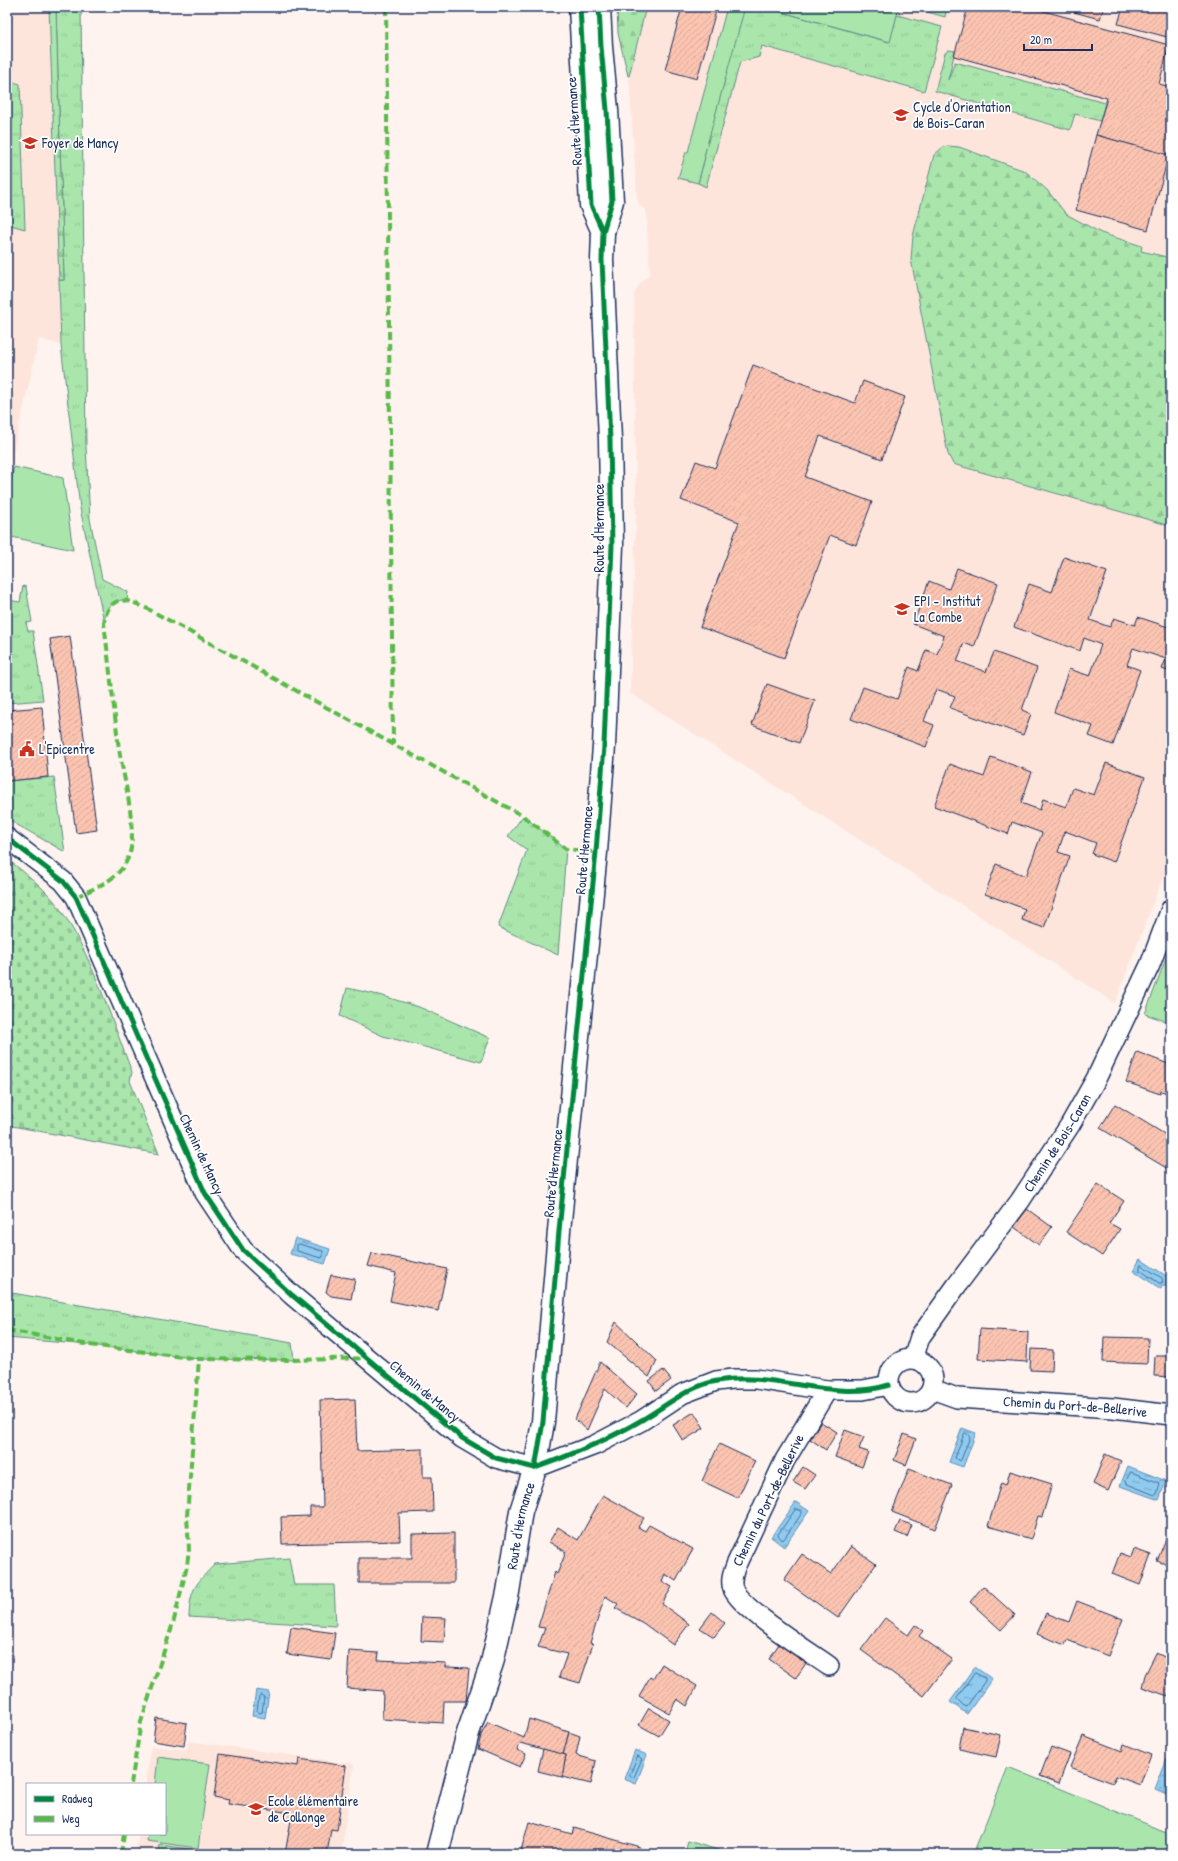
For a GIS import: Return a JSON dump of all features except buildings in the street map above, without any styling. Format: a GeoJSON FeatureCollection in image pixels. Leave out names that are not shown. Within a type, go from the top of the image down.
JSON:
{"type":"FeatureCollection","features":[{"type":"Feature","properties":{"kind":"main road","name":"Route d'Hermance"},"geometry":{"type":"LineString","coordinates":[[580,7],[591,205],[603,232]]}},
{"type":"Feature","properties":{"kind":"main road","name":"Route d'Hermance"},"geometry":{"type":"LineString","coordinates":[[437,1854],[468,1733],[492,1663],[508,1592],[521,1511],[535,1468],[543,1422],[559,1231],[596,852],[604,746],[612,545],[610,440],[602,260],[603,232],[612,201],[599,7]]}},
{"type":"Feature","properties":{"kind":"street","name":"Chemin de Mancy"},"geometry":{"type":"LineString","coordinates":[[7,838],[63,880],[76,897],[205,1193],[243,1250],[292,1295],[462,1438],[496,1458],[535,1468]]}},
{"type":"Feature","properties":{"kind":"street","name":"Chemin de Bois-Caran"},"geometry":{"type":"LineString","coordinates":[[913,1359],[920,1337],[1020,1201],[1074,1119],[1096,1079],[1150,965],[1171,909]]}},
{"type":"Feature","properties":{"kind":"street"},"geometry":{"type":"LineString","coordinates":[[913,1359],[923,1362],[929,1367],[932,1374],[932,1389],[928,1396],[922,1400],[909,1403],[896,1397],[889,1385],[890,1371],[901,1360],[913,1359]]}},
{"type":"Feature","properties":{"kind":"street"},"geometry":{"type":"LineString","coordinates":[[535,1468],[595,1445],[641,1421],[682,1394],[716,1381],[756,1379],[827,1390],[864,1390],[889,1385]]}},
{"type":"Feature","properties":{"kind":"street","name":"Chemin du Port-de-Bellerive"},"geometry":{"type":"LineString","coordinates":[[932,1389],[957,1398],[1113,1408],[1171,1415]]}},
{"type":"Feature","properties":{"kind":"street","name":"Chemin du Port-de-Bellerive"},"geometry":{"type":"LineString","coordinates":[[827,1390],[785,1460],[736,1565],[732,1581],[734,1591],[748,1606],[829,1666]]}},
{"type":"Feature","properties":{"kind":"shaded area","name":"Foyer de Mancy"},"geometry":{"type":"Polygon","coordinates":[[[7,7],[49,7],[61,345],[39,339],[7,480],[7,7]]]}},
{"type":"Feature","properties":{"kind":"shaded area","name":"EPI - Institut La Combe"},"geometry":{"type":"Polygon","coordinates":[[[646,7],[1171,7],[1171,258],[1141,251],[1142,246],[1101,233],[1066,214],[934,155],[913,236],[911,259],[953,464],[1171,526],[1171,856],[1115,1003],[630,693],[636,512],[634,295],[638,286],[650,273],[646,210],[639,205],[637,198],[629,76],[646,7]]]}},
{"type":"Feature","properties":{"kind":"shaded area","name":"Ecole élémentaire de Collonge"},"geometry":{"type":"Polygon","coordinates":[[[188,1741],[354,1764],[341,1854],[136,1854],[139,1835],[166,1835],[166,1783],[146,1783],[151,1746],[187,1750],[188,1741]]]}},
{"type":"Feature","properties":{"kind":"green space"},"geometry":{"type":"Polygon","coordinates":[[[49,7],[56,7],[64,280],[59,280],[49,7]]]}},
{"type":"Feature","properties":{"kind":"green space"},"geometry":{"type":"Polygon","coordinates":[[[56,7],[81,7],[86,447],[90,519],[102,579],[128,592],[127,600],[117,601],[108,609],[104,622],[80,508],[61,345],[59,280],[64,280],[56,7]]]}},
{"type":"Feature","properties":{"kind":"green space"},"geometry":{"type":"Polygon","coordinates":[[[617,7],[646,7],[629,76],[618,33],[617,7]]]}},
{"type":"Feature","properties":{"kind":"green space"},"geometry":{"type":"Polygon","coordinates":[[[727,7],[745,7],[698,183],[678,178],[686,152],[688,152],[727,7]]]}},
{"type":"Feature","properties":{"kind":"green space"},"geometry":{"type":"Polygon","coordinates":[[[744,7],[764,7],[889,42],[897,15],[942,27],[924,91],[762,46],[759,57],[740,62],[706,187],[698,183],[744,7]]]}},
{"type":"Feature","properties":{"kind":"green space"},"geometry":{"type":"Polygon","coordinates":[[[764,7],[899,7],[890,42],[764,7]]]}},
{"type":"Feature","properties":{"kind":"green space"},"geometry":{"type":"Polygon","coordinates":[[[910,7],[947,7],[945,17],[910,7]]]}},
{"type":"Feature","properties":{"kind":"green space"},"geometry":{"type":"Polygon","coordinates":[[[949,50],[955,51],[948,80],[955,62],[1105,103],[1100,121],[1075,114],[1070,130],[935,91],[945,53],[949,50]]]}},
{"type":"Feature","properties":{"kind":"green space"},"geometry":{"type":"Polygon","coordinates":[[[7,80],[20,84],[25,229],[7,224],[7,80]]]}},
{"type":"Feature","properties":{"kind":"green space"},"geometry":{"type":"Polygon","coordinates":[[[943,147],[959,147],[1025,171],[1047,190],[1066,214],[1101,233],[1142,246],[1141,251],[1171,258],[1171,526],[953,464],[948,454],[911,259],[913,236],[934,155],[943,147]]]}},
{"type":"Feature","properties":{"kind":"green space"},"geometry":{"type":"Polygon","coordinates":[[[14,467],[63,478],[73,550],[7,536],[7,498],[14,467]]]}},
{"type":"Feature","properties":{"kind":"green space"},"geometry":{"type":"Polygon","coordinates":[[[23,586],[26,587],[32,622],[26,623],[28,631],[33,631],[43,700],[7,703],[7,600],[20,602],[23,586]]]}},
{"type":"Feature","properties":{"kind":"green space"},"geometry":{"type":"Polygon","coordinates":[[[54,777],[65,852],[7,819],[7,781],[54,777]]]}},
{"type":"Feature","properties":{"kind":"green space"},"geometry":{"type":"Polygon","coordinates":[[[523,816],[566,849],[558,955],[498,927],[527,850],[508,836],[523,816]]]}},
{"type":"Feature","properties":{"kind":"green space"},"geometry":{"type":"Polygon","coordinates":[[[7,859],[32,879],[55,902],[67,920],[89,961],[132,1072],[130,1081],[159,1154],[7,1125],[7,859]]]}},
{"type":"Feature","properties":{"kind":"green space"},"geometry":{"type":"Polygon","coordinates":[[[1171,945],[1171,1023],[1145,1014],[1171,945]]]}},
{"type":"Feature","properties":{"kind":"green space"},"geometry":{"type":"Polygon","coordinates":[[[347,988],[383,996],[419,1007],[490,1038],[481,1062],[383,1036],[340,1016],[347,988]]]}},
{"type":"Feature","properties":{"kind":"green space"},"geometry":{"type":"Polygon","coordinates":[[[7,1292],[292,1343],[294,1360],[199,1359],[90,1345],[7,1338],[7,1292]]]}},
{"type":"Feature","properties":{"kind":"green space"},"geometry":{"type":"Polygon","coordinates":[[[289,1558],[294,1585],[334,1585],[336,1626],[189,1617],[191,1599],[195,1587],[215,1564],[289,1558]]]}},
{"type":"Feature","properties":{"kind":"green space"},"geometry":{"type":"Polygon","coordinates":[[[158,1757],[210,1764],[198,1848],[147,1841],[148,1835],[166,1835],[166,1783],[155,1783],[158,1757]]]}},
{"type":"Feature","properties":{"kind":"green space"},"geometry":{"type":"Polygon","coordinates":[[[1008,1767],[1171,1834],[1171,1854],[973,1854],[1008,1767]]]}},
{"type":"Feature","properties":{"kind":"green space"},"geometry":{"type":"Polygon","coordinates":[[[688,1841],[731,1854],[685,1854],[688,1841]]]}},
{"type":"Feature","properties":{"kind":"green space"},"geometry":{"type":"Polygon","coordinates":[[[160,1845],[205,1851],[205,1854],[159,1854],[160,1845]]]}},
{"type":"Feature","properties":{"kind":"water"},"geometry":{"type":"Polygon","coordinates":[[[295,1238],[330,1249],[325,1264],[290,1254],[295,1238]]]}},
{"type":"Feature","properties":{"kind":"water"},"geometry":{"type":"Polygon","coordinates":[[[1140,1259],[1168,1277],[1167,1286],[1162,1286],[1161,1289],[1133,1271],[1140,1259]]]}},
{"type":"Feature","properties":{"kind":"water"},"geometry":{"type":"Polygon","coordinates":[[[962,1428],[976,1433],[963,1467],[949,1462],[962,1428]]]}},
{"type":"Feature","properties":{"kind":"water"},"geometry":{"type":"Polygon","coordinates":[[[1128,1466],[1166,1481],[1159,1500],[1120,1486],[1128,1466]]]}},
{"type":"Feature","properties":{"kind":"water"},"geometry":{"type":"Polygon","coordinates":[[[796,1502],[809,1511],[784,1547],[771,1537],[796,1502]]]}},
{"type":"Feature","properties":{"kind":"water"},"geometry":{"type":"Polygon","coordinates":[[[975,1667],[992,1679],[967,1714],[950,1702],[975,1667]]]}},
{"type":"Feature","properties":{"kind":"water"},"geometry":{"type":"Polygon","coordinates":[[[256,1690],[269,1692],[265,1718],[252,1716],[256,1690]]]}},
{"type":"Feature","properties":{"kind":"water"},"geometry":{"type":"Polygon","coordinates":[[[635,1750],[647,1755],[636,1784],[624,1779],[635,1750]]]}},
{"type":"Feature","properties":{"kind":"water"},"geometry":{"type":"Polygon","coordinates":[[[1167,1758],[1171,1759],[1171,1796],[1155,1789],[1167,1758]]]}},
{"type":"Feature","properties":{"kind":"marked path"},"geometry":{"type":"LineString","coordinates":[[386,7],[393,744]]}},
{"type":"Feature","properties":{"kind":"marked path"},"geometry":{"type":"LineString","coordinates":[[76,897],[106,882],[119,872],[128,858],[131,847],[131,817],[118,741],[104,623],[111,605],[122,600],[129,601],[152,611],[523,816],[566,849],[596,852]]}},
{"type":"Feature","properties":{"kind":"marked path"},"geometry":{"type":"LineString","coordinates":[[1166,990],[1171,979]]}},
{"type":"Feature","properties":{"kind":"marked path"},"geometry":{"type":"LineString","coordinates":[[7,1330],[90,1345],[199,1359],[294,1360],[368,1358]]}},
{"type":"Feature","properties":{"kind":"marked path"},"geometry":{"type":"LineString","coordinates":[[131,1783],[141,1722],[174,1620],[187,1566],[189,1549],[187,1516],[199,1359]]}},
{"type":"Feature","properties":{"kind":"marked path"},"geometry":{"type":"LineString","coordinates":[[121,1854],[124,1835]]}},
{"type":"Feature","properties":{"kind":"cycle path"},"geometry":{"type":"LineString","coordinates":[[580,7],[591,205],[603,232]]}},
{"type":"Feature","properties":{"kind":"cycle path"},"geometry":{"type":"LineString","coordinates":[[535,1468],[543,1422],[559,1231],[596,852],[604,746],[612,545],[610,440],[602,260],[603,232],[612,201],[599,7]]}},
{"type":"Feature","properties":{"kind":"cycle path"},"geometry":{"type":"LineString","coordinates":[[7,838],[63,881],[76,897],[205,1193],[243,1250],[292,1295],[462,1438],[496,1458],[535,1468]]}},
{"type":"Feature","properties":{"kind":"cycle path"},"geometry":{"type":"LineString","coordinates":[[535,1468],[575,1453],[601,1441],[640,1421],[686,1392],[696,1387],[717,1381],[738,1379],[760,1380],[825,1389],[846,1390],[868,1390],[889,1385]]}},
{"type":"Feature","properties":{"kind":"place","name":"Cycle d'Orientation de Bois-Caran"},"geometry":{"type":"Point","coordinates":[901,115]}},
{"type":"Feature","properties":{"kind":"place","name":"Foyer de Mancy"},"geometry":{"type":"Point","coordinates":[30,143]}},
{"type":"Feature","properties":{"kind":"place","name":"EPI - Institut La Combe"},"geometry":{"type":"Point","coordinates":[902,609]}},
{"type":"Feature","properties":{"kind":"place","name":"L'Epicentre"},"geometry":{"type":"Point","coordinates":[27,749]}},
{"type":"Feature","properties":{"kind":"place","name":"Ecole élémentaire de Collonge"},"geometry":{"type":"Point","coordinates":[256,1809]}}]}
